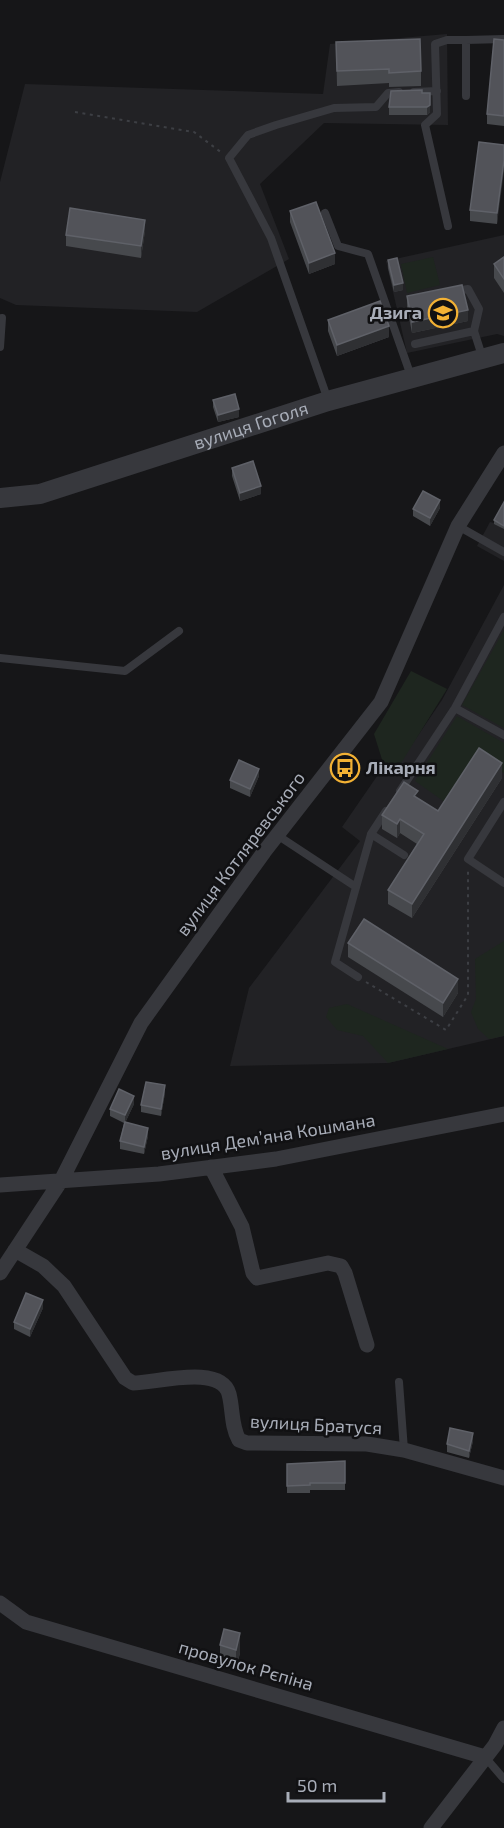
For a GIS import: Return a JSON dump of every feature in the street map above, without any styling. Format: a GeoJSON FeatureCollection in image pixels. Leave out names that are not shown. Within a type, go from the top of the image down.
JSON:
{"type":"FeatureCollection","features":[{"type":"Feature","properties":{"kind":"street","name":"вулиця Гоголя"},"geometry":{"type":"LineString","coordinates":[[0,498],[40,494],[328,401],[504,353]]}},
{"type":"Feature","properties":{"kind":"street","name":"вулиця Котляревського"},"geometry":{"type":"LineString","coordinates":[[0,1273],[62,1179],[141,1023],[277,835],[381,702],[458,526],[504,453]]}},
{"type":"Feature","properties":{"kind":"street","name":"вулиця Демʼяна Кошмана"},"geometry":{"type":"LineString","coordinates":[[0,1185],[159,1174],[276,1159],[504,1114]]}},
{"type":"Feature","properties":{"kind":"street"},"geometry":{"type":"LineString","coordinates":[[211,1167],[242,1227],[253,1273],[257,1278],[328,1263],[341,1266],[345,1272],[367,1346]]}},
{"type":"Feature","properties":{"kind":"street","name":"вулиця Братуся"},"geometry":{"type":"LineString","coordinates":[[15,1250],[44,1266],[64,1286],[125,1378],[133,1383],[200,1377],[221,1382],[229,1392],[234,1432],[238,1440],[247,1443],[270,1444],[367,1444],[404,1450],[504,1478]]}},
{"type":"Feature","properties":{"kind":"street","name":"провулок Рєпіна"},"geometry":{"type":"LineString","coordinates":[[0,1603],[26,1622],[485,1757]]}},
{"type":"Feature","properties":{"kind":"street"},"geometry":{"type":"LineString","coordinates":[[431,1828],[485,1757],[500,1746],[504,1728]]}},
{"type":"Feature","properties":{"kind":"lane"},"geometry":{"type":"LineString","coordinates":[[448,226],[425,125],[437,114],[435,44],[447,40],[504,39]]}},
{"type":"Feature","properties":{"kind":"lane"},"geometry":{"type":"LineString","coordinates":[[466,40],[466,96]]}},
{"type":"Feature","properties":{"kind":"lane"},"geometry":{"type":"LineString","coordinates":[[328,401],[271,238],[229,158],[248,135],[276,125],[334,108],[375,107],[388,93],[437,91]]}},
{"type":"Feature","properties":{"kind":"lane"},"geometry":{"type":"LineString","coordinates":[[325,213],[338,246],[368,254],[412,378]]}},
{"type":"Feature","properties":{"kind":"lane"},"geometry":{"type":"LineString","coordinates":[[447,292],[468,288],[479,309],[474,331],[483,359]]}},
{"type":"Feature","properties":{"kind":"lane"},"geometry":{"type":"LineString","coordinates":[[374,308],[384,304]]}},
{"type":"Feature","properties":{"kind":"lane"},"geometry":{"type":"LineString","coordinates":[[0,347],[2,318]]}},
{"type":"Feature","properties":{"kind":"lane"},"geometry":{"type":"LineString","coordinates":[[415,344],[474,331]]}},
{"type":"Feature","properties":{"kind":"lane"},"geometry":{"type":"LineString","coordinates":[[458,526],[504,552]]}},
{"type":"Feature","properties":{"kind":"lane"},"geometry":{"type":"LineString","coordinates":[[396,795],[455,708],[504,617]]}},
{"type":"Feature","properties":{"kind":"lane"},"geometry":{"type":"LineString","coordinates":[[0,658],[125,671],[179,632]]}},
{"type":"Feature","properties":{"kind":"lane"},"geometry":{"type":"LineString","coordinates":[[455,708],[504,735]]}},
{"type":"Feature","properties":{"kind":"lane"},"geometry":{"type":"LineString","coordinates":[[504,802],[468,859],[504,883]]}},
{"type":"Feature","properties":{"kind":"lane"},"geometry":{"type":"LineString","coordinates":[[358,977],[335,962],[371,834],[390,805]]}},
{"type":"Feature","properties":{"kind":"lane"},"geometry":{"type":"LineString","coordinates":[[371,834],[404,855]]}},
{"type":"Feature","properties":{"kind":"lane"},"geometry":{"type":"LineString","coordinates":[[277,835],[356,887]]}},
{"type":"Feature","properties":{"kind":"lane"},"geometry":{"type":"LineString","coordinates":[[399,1382],[404,1450]]}},
{"type":"Feature","properties":{"kind":"lane"},"geometry":{"type":"LineString","coordinates":[[485,1757],[504,1779]]}},
{"type":"Feature","properties":{"kind":"path"},"geometry":{"type":"LineString","coordinates":[[75,112],[194,132],[229,158]]}},
{"type":"Feature","properties":{"kind":"path"},"geometry":{"type":"LineString","coordinates":[[358,977],[446,1030],[468,995],[468,859]]}},
{"type":"Feature","properties":{"kind":"shaded area"},"geometry":{"type":"Polygon","coordinates":[[[447,34],[448,125],[324,123],[260,184],[289,259],[197,312],[16,305],[0,298],[0,182],[25,84],[323,94],[330,44],[447,34]]]}},
{"type":"Feature","properties":{"kind":"shaded area","name":"Дзига"},"geometry":{"type":"Polygon","coordinates":[[[504,235],[504,336],[497,334],[407,353],[386,261],[504,235]]]}},
{"type":"Feature","properties":{"kind":"shaded area"},"geometry":{"type":"Polygon","coordinates":[[[433,257],[440,285],[407,293],[401,264],[433,257]]]}},
{"type":"Feature","properties":{"kind":"shaded area"},"geometry":{"type":"Polygon","coordinates":[[[504,506],[504,561],[477,546],[490,522],[494,523],[504,506]]]}},
{"type":"Feature","properties":{"kind":"shaded area"},"geometry":{"type":"Polygon","coordinates":[[[504,585],[504,1036],[388,1063],[230,1066],[249,988],[360,841],[342,827],[384,766],[394,771],[442,700],[504,585]]]}},
{"type":"Feature","properties":{"kind":"shaded area"},"geometry":{"type":"Polygon","coordinates":[[[504,630],[504,728],[462,705],[504,630]]]}},
{"type":"Feature","properties":{"kind":"shaded area"},"geometry":{"type":"Polygon","coordinates":[[[411,671],[447,689],[395,773],[384,766],[374,734],[411,671]]]}},
{"type":"Feature","properties":{"kind":"shaded area"},"geometry":{"type":"Polygon","coordinates":[[[457,716],[504,743],[504,773],[480,757],[446,803],[415,781],[457,716]]]}},
{"type":"Feature","properties":{"kind":"shaded area"},"geometry":{"type":"Polygon","coordinates":[[[504,941],[504,1036],[489,1039],[478,1029],[471,1012],[476,999],[475,959],[504,941]]]}},
{"type":"Feature","properties":{"kind":"shaded area"},"geometry":{"type":"Polygon","coordinates":[[[347,1004],[448,1049],[388,1063],[363,1036],[337,1030],[326,1017],[329,1008],[347,1004]]]}},
{"type":"Feature","properties":{"kind":"building"},"geometry":{"type":"Polygon","coordinates":[[[420,39],[421,71],[389,73],[389,69],[337,71],[336,42],[420,39]]]}},
{"type":"Feature","properties":{"kind":"building"},"geometry":{"type":"Polygon","coordinates":[[[494,39],[504,40],[504,116],[487,114],[494,39]]]}},
{"type":"Feature","properties":{"kind":"building"},"geometry":{"type":"Polygon","coordinates":[[[422,90],[422,93],[430,93],[430,105],[427,107],[389,107],[391,91],[422,90]]]}},
{"type":"Feature","properties":{"kind":"building"},"geometry":{"type":"Polygon","coordinates":[[[479,142],[504,145],[497,213],[470,210],[479,142]]]}},
{"type":"Feature","properties":{"kind":"building"},"geometry":{"type":"Polygon","coordinates":[[[316,202],[335,253],[309,263],[290,211],[316,202]]]}},
{"type":"Feature","properties":{"kind":"building"},"geometry":{"type":"Polygon","coordinates":[[[70,208],[145,220],[141,246],[66,235],[70,208]]]}},
{"type":"Feature","properties":{"kind":"building"},"geometry":{"type":"Polygon","coordinates":[[[504,257],[504,279],[494,264],[504,257]]]}},
{"type":"Feature","properties":{"kind":"building"},"geometry":{"type":"Polygon","coordinates":[[[397,258],[403,283],[394,285],[388,260],[397,258]]]}},
{"type":"Feature","properties":{"kind":"building"},"geometry":{"type":"Polygon","coordinates":[[[462,285],[468,310],[412,322],[407,296],[462,285]]]}},
{"type":"Feature","properties":{"kind":"building"},"geometry":{"type":"Polygon","coordinates":[[[380,301],[389,326],[337,345],[328,320],[380,301]]]}},
{"type":"Feature","properties":{"kind":"building"},"geometry":{"type":"Polygon","coordinates":[[[235,394],[239,409],[218,415],[213,400],[235,394]]]}},
{"type":"Feature","properties":{"kind":"building"},"geometry":{"type":"Polygon","coordinates":[[[253,461],[261,486],[240,493],[232,468],[253,461]]]}},
{"type":"Feature","properties":{"kind":"building"},"geometry":{"type":"Polygon","coordinates":[[[423,491],[440,500],[430,518],[413,509],[423,491]]]}},
{"type":"Feature","properties":{"kind":"building"},"geometry":{"type":"Polygon","coordinates":[[[504,502],[504,526],[494,520],[504,502]]]}},
{"type":"Feature","properties":{"kind":"building"},"geometry":{"type":"Polygon","coordinates":[[[479,748],[502,763],[412,904],[388,890],[424,834],[400,819],[397,824],[382,815],[404,782],[418,791],[414,796],[438,811],[479,748]]]}},
{"type":"Feature","properties":{"kind":"building"},"geometry":{"type":"Polygon","coordinates":[[[239,760],[259,769],[250,789],[230,780],[239,760]]]}},
{"type":"Feature","properties":{"kind":"building"},"geometry":{"type":"Polygon","coordinates":[[[364,919],[458,979],[443,1003],[348,943],[364,919]]]}},
{"type":"Feature","properties":{"kind":"building"},"geometry":{"type":"Polygon","coordinates":[[[146,1082],[165,1085],[161,1109],[141,1105],[146,1082]]]}},
{"type":"Feature","properties":{"kind":"building"},"geometry":{"type":"Polygon","coordinates":[[[119,1089],[134,1096],[125,1115],[110,1109],[119,1089]]]}},
{"type":"Feature","properties":{"kind":"building"},"geometry":{"type":"Polygon","coordinates":[[[125,1122],[148,1128],[144,1147],[120,1141],[125,1122]]]}},
{"type":"Feature","properties":{"kind":"building"},"geometry":{"type":"Polygon","coordinates":[[[26,1293],[43,1300],[30,1329],[14,1322],[26,1293]]]}},
{"type":"Feature","properties":{"kind":"building"},"geometry":{"type":"Polygon","coordinates":[[[450,1428],[473,1433],[469,1451],[447,1444],[450,1428]]]}},
{"type":"Feature","properties":{"kind":"building"},"geometry":{"type":"Polygon","coordinates":[[[345,1461],[345,1483],[310,1483],[310,1485],[287,1486],[287,1464],[345,1461]]]}},
{"type":"Feature","properties":{"kind":"building"},"geometry":{"type":"Polygon","coordinates":[[[224,1629],[240,1633],[236,1650],[220,1645],[224,1629]]]}},
{"type":"Feature","properties":{"kind":"place","name":"Дзига"},"geometry":{"type":"Point","coordinates":[443,313]}},
{"type":"Feature","properties":{"kind":"place","name":"Лікарня"},"geometry":{"type":"Point","coordinates":[345,768]}}]}
